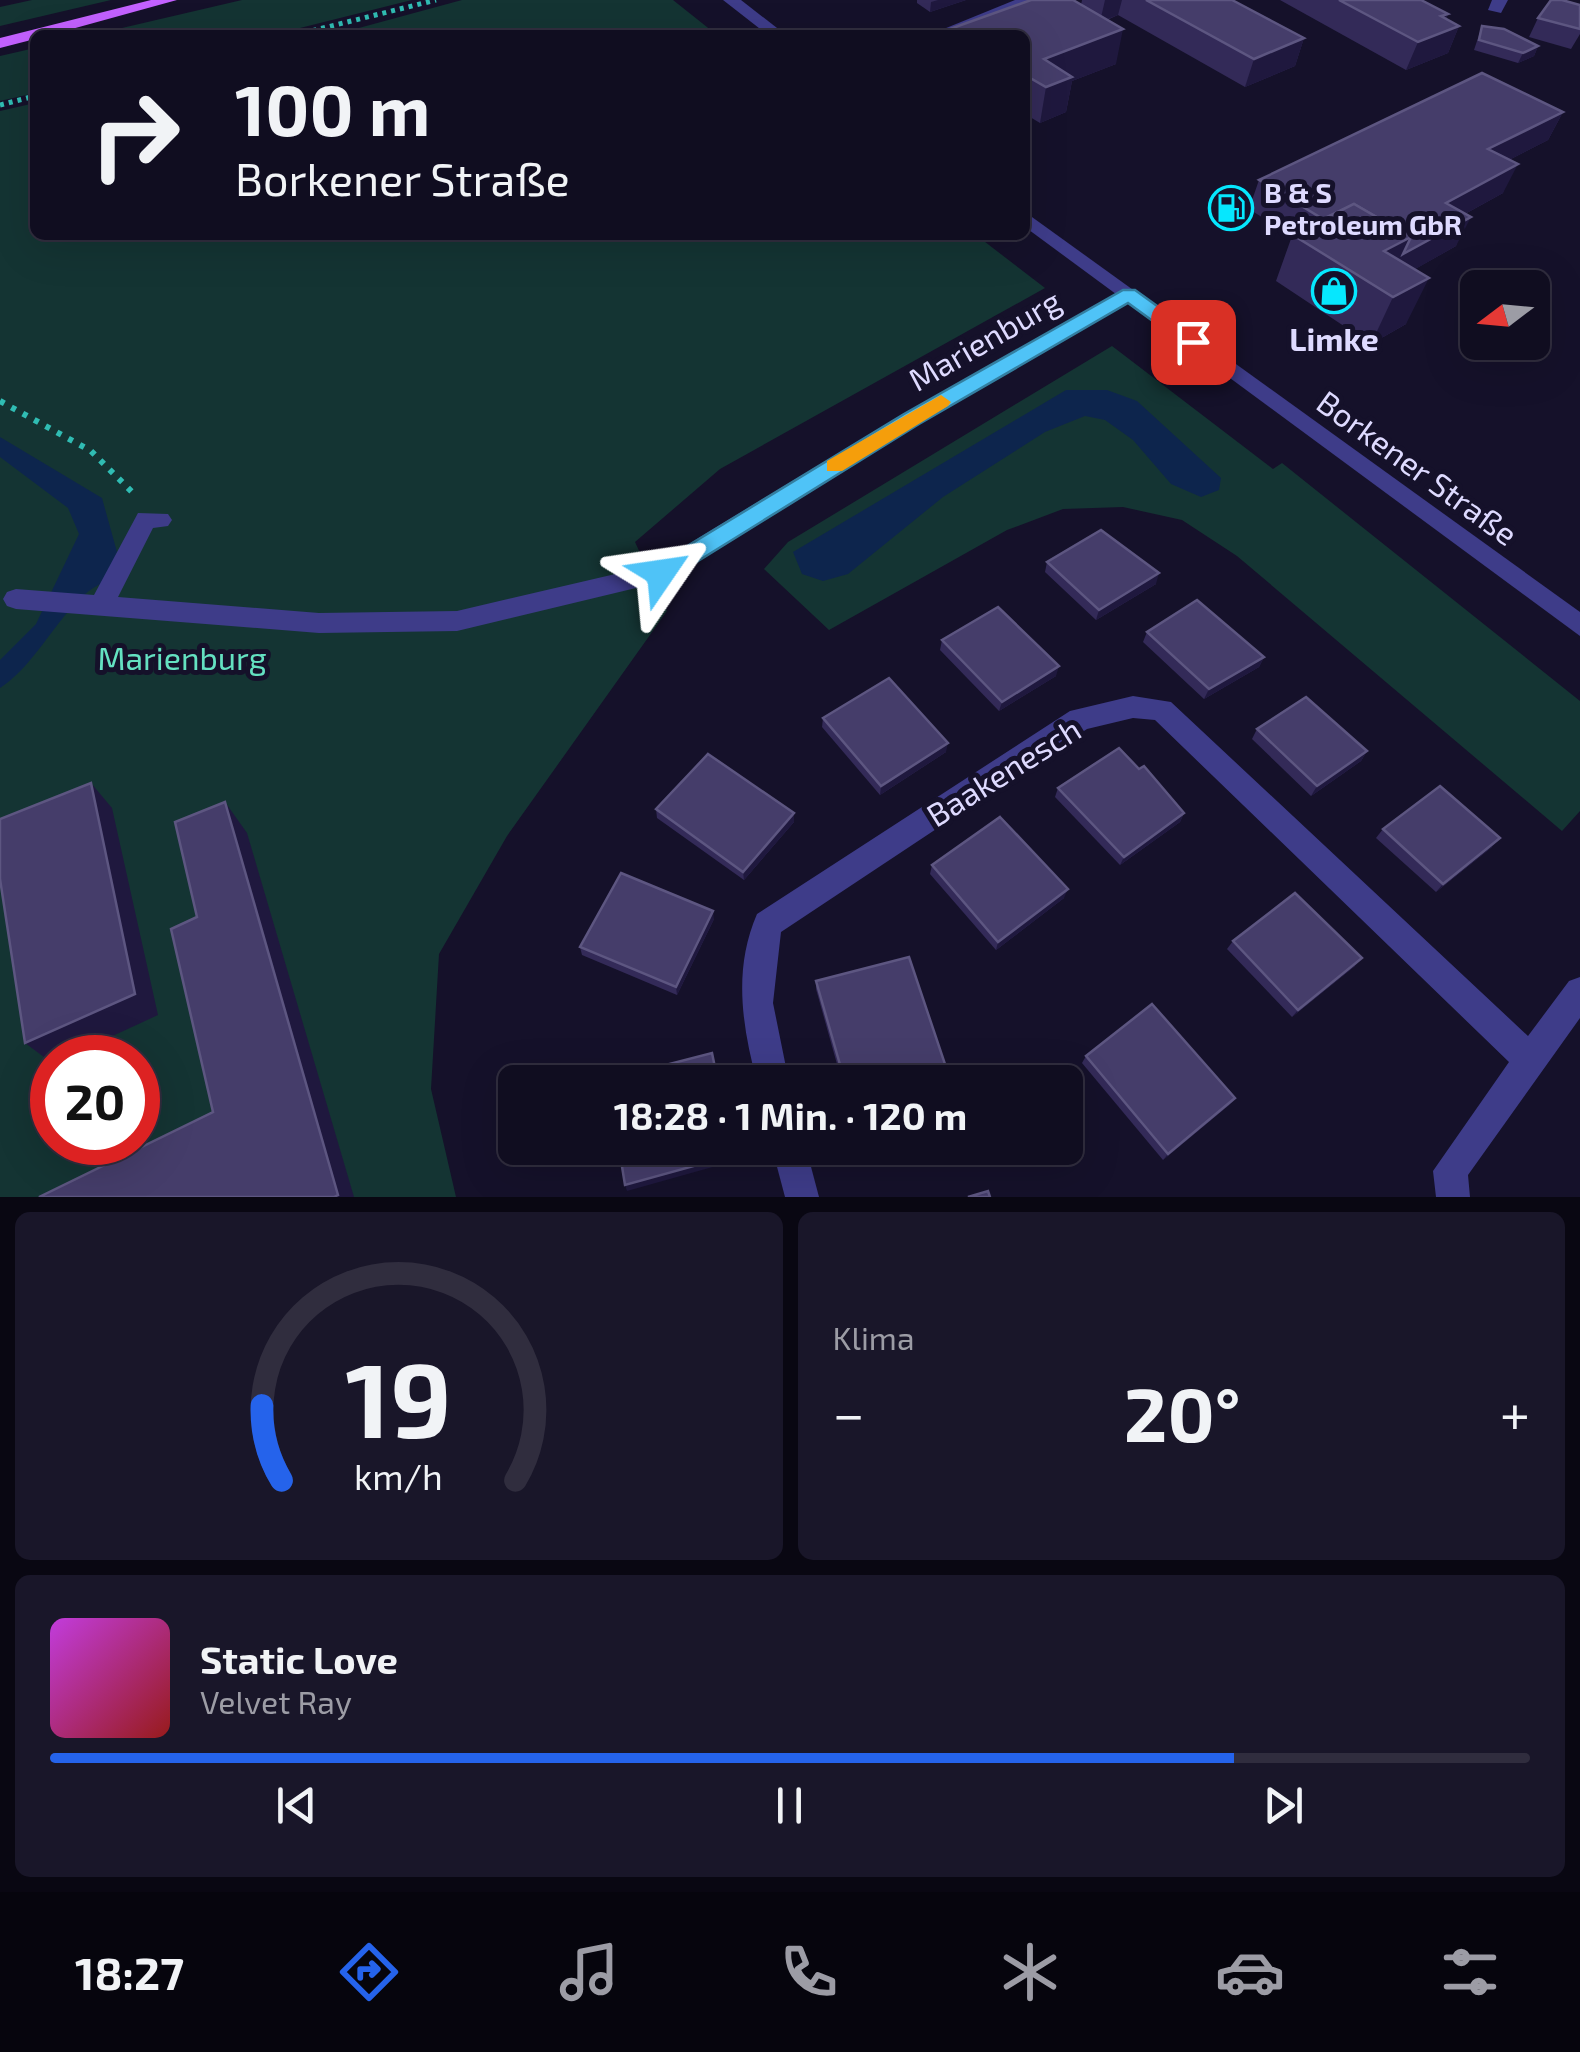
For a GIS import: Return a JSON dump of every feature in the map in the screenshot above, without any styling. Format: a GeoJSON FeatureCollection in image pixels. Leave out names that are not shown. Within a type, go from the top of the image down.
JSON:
{"type":"FeatureCollection","features":[{"type":"Feature","properties":{"kind":"main road"},"geometry":{"type":"LineString","coordinates":[[51,30],[169,0]]}},
{"type":"Feature","properties":{"kind":"main road"},"geometry":{"type":"LineString","coordinates":[[0,43],[30,35]]}},
{"type":"Feature","properties":{"kind":"street"},"geometry":{"type":"LineString","coordinates":[[731,0],[771,30]]}},
{"type":"Feature","properties":{"kind":"street"},"geometry":{"type":"LineString","coordinates":[[950,30],[1028,0]]}},
{"type":"Feature","properties":{"kind":"street","name":"Borkener Straße"},"geometry":{"type":"LineString","coordinates":[[1030,222],[1580,626]]}},
{"type":"Feature","properties":{"kind":"street","name":"Marienburg"},"geometry":{"type":"LineString","coordinates":[[16,599],[319,623],[457,621],[661,573],[912,419],[1129,294]]}},
{"type":"Feature","properties":{"kind":"street"},"geometry":{"type":"LineString","coordinates":[[91,605],[153,519]]}},
{"type":"Feature","properties":{"kind":"street","name":"Baakenesch"},"geometry":{"type":"LineString","coordinates":[[768,1065],[758,1025],[754,976],[768,924],[1080,718],[1133,708],[1162,710],[1530,1060]]}},
{"type":"Feature","properties":{"kind":"street"},"geometry":{"type":"LineString","coordinates":[[1453,1197],[1450,1172],[1580,992]]}},
{"type":"Feature","properties":{"kind":"street"},"geometry":{"type":"LineString","coordinates":[[794,1165],[802,1197]]}},
{"type":"Feature","properties":{"kind":"path"},"geometry":{"type":"LineString","coordinates":[[315,30],[436,0]]}},
{"type":"Feature","properties":{"kind":"path"},"geometry":{"type":"LineString","coordinates":[[0,105],[30,97]]}},
{"type":"Feature","properties":{"kind":"path"},"geometry":{"type":"LineString","coordinates":[[0,401],[44,423],[102,462],[131,488],[153,519]]}},
{"type":"Feature","properties":{"kind":"green space"},"geometry":{"type":"Polygon","coordinates":[[[32,0],[111,0],[0,26],[0,7],[32,0]]]}},
{"type":"Feature","properties":{"kind":"green space"},"geometry":{"type":"Polygon","coordinates":[[[242,0],[412,0],[292,30],[113,30],[242,0]]]}},
{"type":"Feature","properties":{"kind":"green space"},"geometry":{"type":"Polygon","coordinates":[[[462,0],[673,0],[711,30],[351,30],[462,0]]]}},
{"type":"Feature","properties":{"kind":"green space"},"geometry":{"type":"Polygon","coordinates":[[[30,49],[30,94],[0,101],[0,56],[30,49]]]}},
{"type":"Feature","properties":{"kind":"green space"},"geometry":{"type":"Polygon","coordinates":[[[30,104],[30,240],[983,240],[1045,288],[720,469],[635,542],[667,611],[507,836],[439,954],[431,1089],[456,1197],[0,1197],[0,111],[30,104]]]}},
{"type":"Feature","properties":{"kind":"green space"},"geometry":{"type":"Polygon","coordinates":[[[1112,346],[1273,469],[1282,463],[1580,701],[1580,811],[1562,831],[1237,556],[1182,520],[1123,507],[1063,509],[1007,530],[829,630],[764,569],[788,542],[1112,346]]]}},
{"type":"Feature","properties":{"kind":"water"},"geometry":{"type":"Polygon","coordinates":[[[1066,390],[1107,390],[1137,401],[1221,478],[1219,490],[1201,497],[1171,484],[1133,440],[1105,420],[1085,416],[1045,432],[943,497],[848,574],[823,581],[802,574],[793,552],[1066,390]]]}},
{"type":"Feature","properties":{"kind":"water"},"geometry":{"type":"Polygon","coordinates":[[[0,437],[102,498],[117,552],[105,582],[78,601],[15,677],[0,688],[0,660],[36,624],[79,534],[68,508],[0,457],[0,437]]]}},
{"type":"Feature","properties":{"kind":"building"},"geometry":{"type":"Polygon","coordinates":[[[1031,0],[1073,0],[1123,29],[1044,59],[1072,77],[1046,87],[1030,78],[1030,30],[947,30],[1031,0]]]}},
{"type":"Feature","properties":{"kind":"building"},"geometry":{"type":"Polygon","coordinates":[[[1146,0],[1232,0],[1304,38],[1254,59],[1146,0]]]}},
{"type":"Feature","properties":{"kind":"building"},"geometry":{"type":"Polygon","coordinates":[[[1339,0],[1421,0],[1448,14],[1441,16],[1459,26],[1418,42],[1339,0]]]}},
{"type":"Feature","properties":{"kind":"building"},"geometry":{"type":"Polygon","coordinates":[[[1551,0],[1580,5],[1580,29],[1538,18],[1551,0]]]}},
{"type":"Feature","properties":{"kind":"building"},"geometry":{"type":"Polygon","coordinates":[[[1482,26],[1504,29],[1538,46],[1523,53],[1479,40],[1482,26]]]}},
{"type":"Feature","properties":{"kind":"building"},"geometry":{"type":"Polygon","coordinates":[[[1482,73],[1563,112],[1488,149],[1518,164],[1446,203],[1471,217],[1403,254],[1411,237],[1354,204],[1323,219],[1259,180],[1482,73]]]}},
{"type":"Feature","properties":{"kind":"building"},"geometry":{"type":"Polygon","coordinates":[[[1354,204],[1411,237],[1384,251],[1429,278],[1393,297],[1293,235],[1354,204]]]}},
{"type":"Feature","properties":{"kind":"building"},"geometry":{"type":"Polygon","coordinates":[[[1101,530],[1159,573],[1099,610],[1047,562],[1101,530]]]}},
{"type":"Feature","properties":{"kind":"building"},"geometry":{"type":"Polygon","coordinates":[[[1197,600],[1264,657],[1209,689],[1147,632],[1197,600]]]}},
{"type":"Feature","properties":{"kind":"building"},"geometry":{"type":"Polygon","coordinates":[[[998,607],[1059,666],[1002,702],[942,640],[998,607]]]}},
{"type":"Feature","properties":{"kind":"building"},"geometry":{"type":"Polygon","coordinates":[[[889,678],[948,743],[881,786],[823,718],[889,678]]]}},
{"type":"Feature","properties":{"kind":"building"},"geometry":{"type":"Polygon","coordinates":[[[1306,697],[1367,751],[1317,786],[1257,729],[1306,697]]]}},
{"type":"Feature","properties":{"kind":"building"},"geometry":{"type":"Polygon","coordinates":[[[1119,748],[1139,769],[1144,766],[1184,813],[1124,857],[1058,788],[1119,748]]]}},
{"type":"Feature","properties":{"kind":"building"},"geometry":{"type":"Polygon","coordinates":[[[708,754],[794,813],[743,872],[656,809],[708,754]]]}},
{"type":"Feature","properties":{"kind":"building"},"geometry":{"type":"Polygon","coordinates":[[[91,783],[135,994],[43,1035],[30,1035],[30,1041],[25,1043],[0,879],[0,819],[91,783]]]}},
{"type":"Feature","properties":{"kind":"building"},"geometry":{"type":"Polygon","coordinates":[[[1440,786],[1500,838],[1443,884],[1383,829],[1440,786]]]}},
{"type":"Feature","properties":{"kind":"building"},"geometry":{"type":"Polygon","coordinates":[[[225,802],[338,1195],[334,1197],[39,1197],[105,1165],[160,1165],[160,1138],[213,1112],[171,929],[197,917],[175,822],[225,802]]]}},
{"type":"Feature","properties":{"kind":"building"},"geometry":{"type":"Polygon","coordinates":[[[1000,817],[1068,889],[998,942],[932,865],[1000,817]]]}},
{"type":"Feature","properties":{"kind":"building"},"geometry":{"type":"Polygon","coordinates":[[[621,873],[713,911],[676,987],[580,947],[621,873]]]}},
{"type":"Feature","properties":{"kind":"building"},"geometry":{"type":"Polygon","coordinates":[[[1295,893],[1362,958],[1298,1010],[1233,941],[1295,893]]]}},
{"type":"Feature","properties":{"kind":"building"},"geometry":{"type":"Polygon","coordinates":[[[909,957],[945,1065],[840,1065],[816,981],[909,957]]]}},
{"type":"Feature","properties":{"kind":"building"},"geometry":{"type":"Polygon","coordinates":[[[1152,1004],[1235,1098],[1168,1154],[1086,1056],[1152,1004]]]}},
{"type":"Feature","properties":{"kind":"building"},"geometry":{"type":"Polygon","coordinates":[[[712,1053],[714,1065],[665,1065],[712,1053]]]}},
{"type":"Feature","properties":{"kind":"building"},"geometry":{"type":"Polygon","coordinates":[[[622,1165],[698,1165],[625,1185],[622,1165]]]}},
{"type":"Feature","properties":{"kind":"building"},"geometry":{"type":"Polygon","coordinates":[[[988,1191],[990,1197],[968,1197],[988,1191]]]}},
{"type":"Feature","properties":{"kind":"slow traffic"},"geometry":{"type":"LineString","coordinates":[[834,466],[941,402]]}},
{"type":"Feature","properties":{"kind":"place","name":"B & S Petroleum GbR"},"geometry":{"type":"Point","coordinates":[1231,208]}},
{"type":"Feature","properties":{"kind":"place","name":"Limke"},"geometry":{"type":"Point","coordinates":[1334,291]}},
{"type":"Feature","properties":{"kind":"route"},"geometry":{"type":"LineString","coordinates":[[661,573],[912,419],[1129,294],[1193,342]]}}]}
